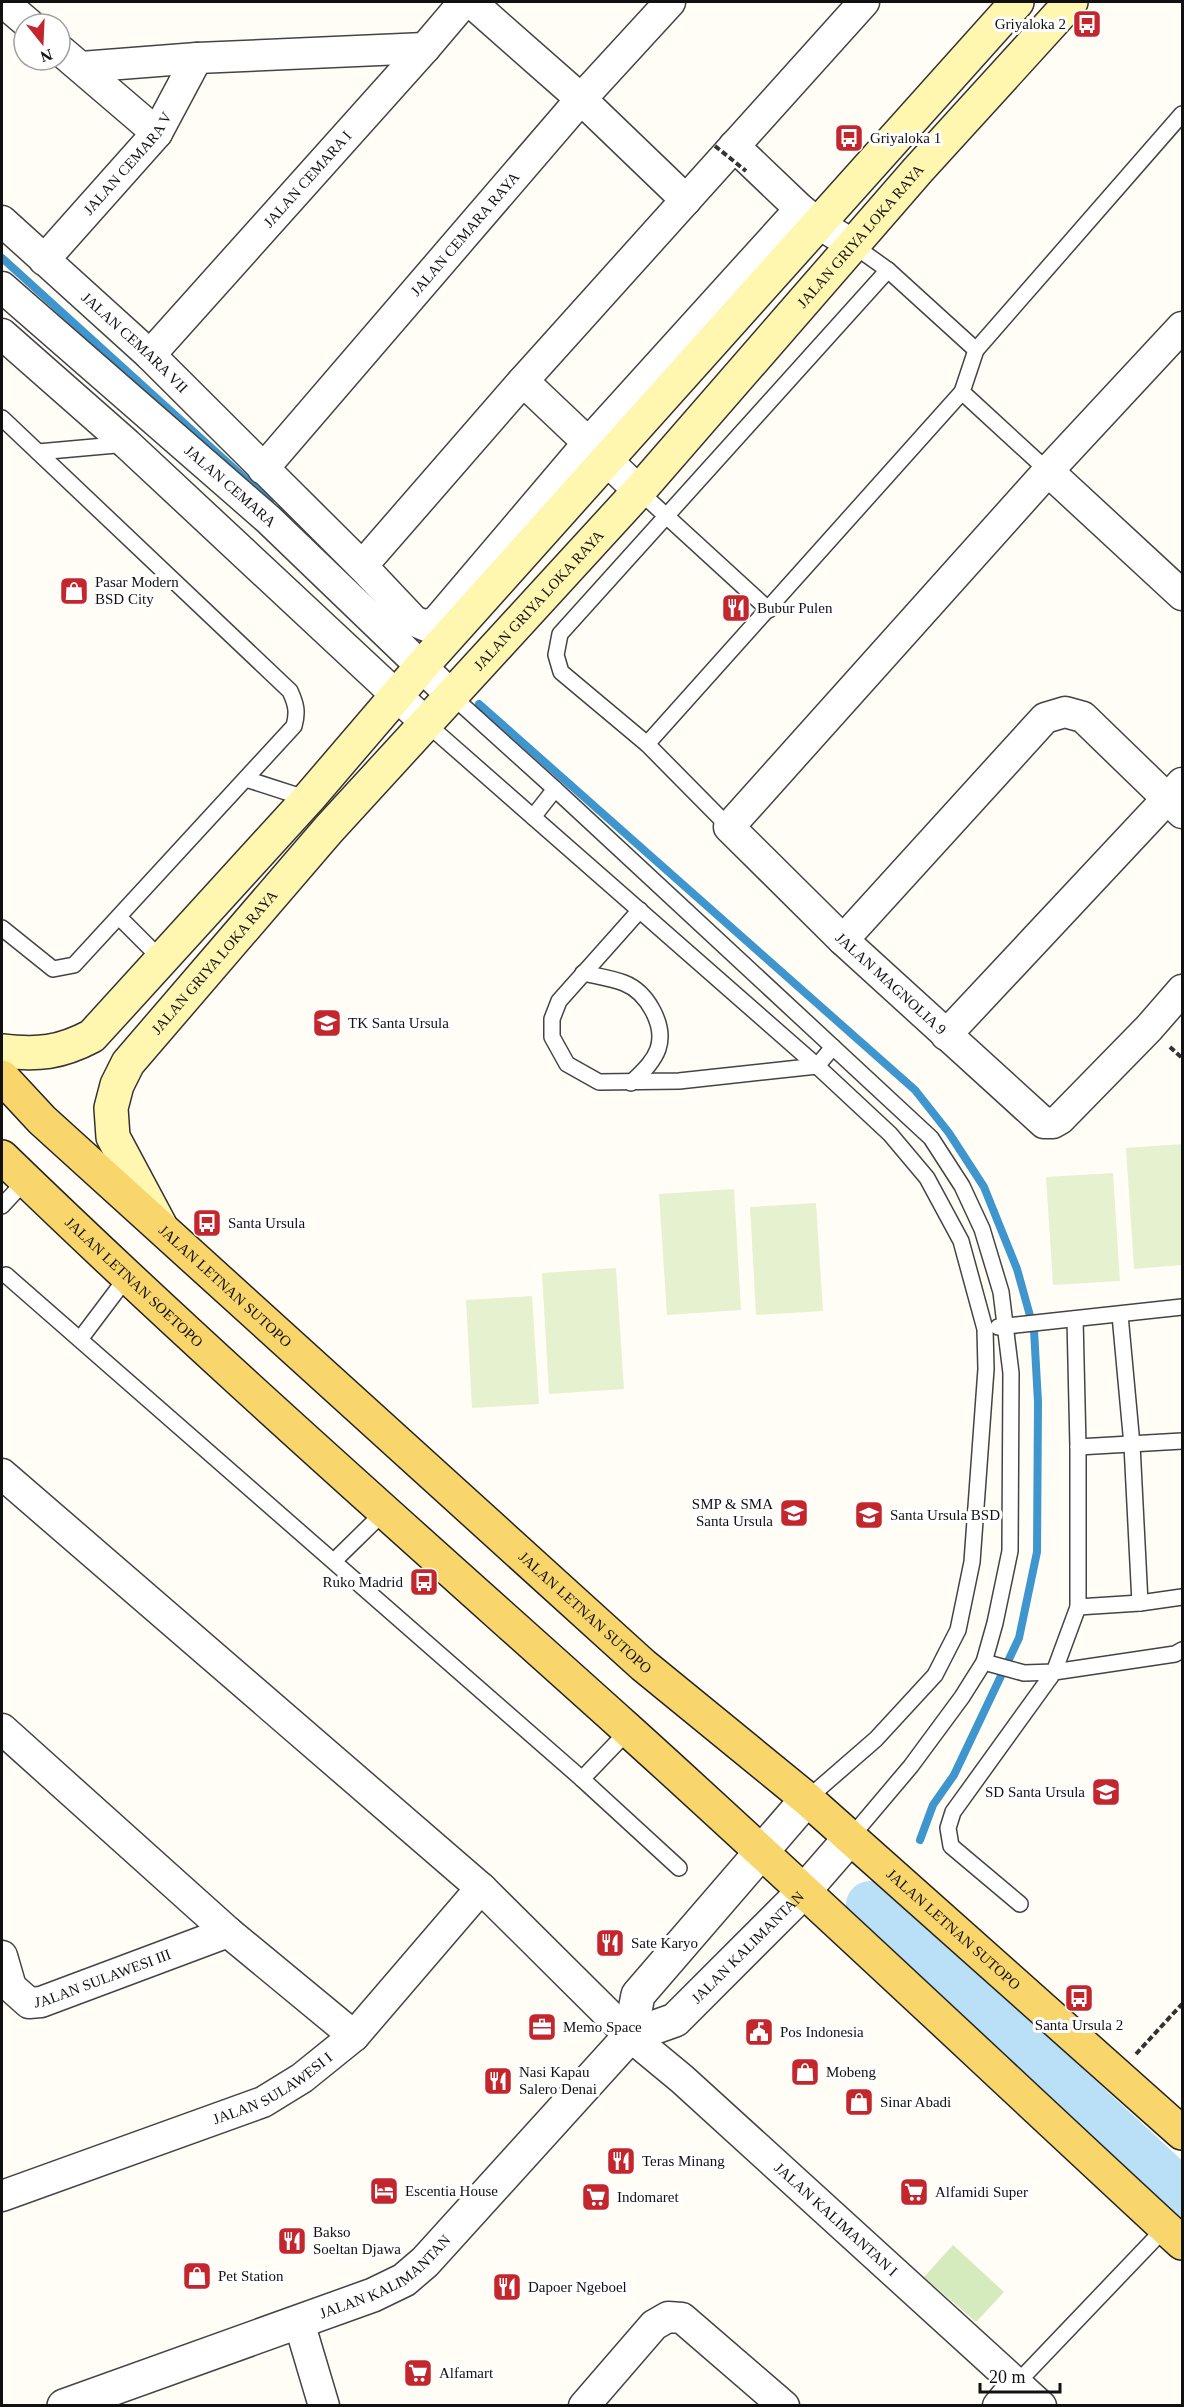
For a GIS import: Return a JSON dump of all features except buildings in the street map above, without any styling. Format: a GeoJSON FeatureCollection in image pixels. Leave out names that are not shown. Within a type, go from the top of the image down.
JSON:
{"type":"FeatureCollection","features":[{"type":"Feature","properties":{"kind":"main road"},"geometry":{"type":"LineString","coordinates":[[2,1051],[41,1052],[68,1049],[92,1036],[308,799],[397,696],[597,451],[809,217],[967,58],[1017,2]]}},
{"type":"Feature","properties":{"kind":"main road","name":"JALAN GRIYA LOKA RAYA"},"geometry":{"type":"LineString","coordinates":[[161,1228],[113,1137],[111,1108],[117,1085],[128,1063],[321,838],[639,491],[853,245],[1071,2]]}},
{"type":"Feature","properties":{"kind":"main road"},"geometry":{"type":"LineString","coordinates":[[967,58],[997,84]]}},
{"type":"Feature","properties":{"kind":"main road","name":"JALAN LETNAN SUTOPO"},"geometry":{"type":"LineString","coordinates":[[2,1077],[42,1120],[643,1665],[851,1837],[1182,2133]]}},
{"type":"Feature","properties":{"kind":"main road","name":"JALAN LETNAN SOETOPO"},"geometry":{"type":"LineString","coordinates":[[2,1156],[127,1277],[384,1512]]}},
{"type":"Feature","properties":{"kind":"main road"},"geometry":{"type":"LineString","coordinates":[[384,1512],[804,1891],[1174,2235]]}},
{"type":"Feature","properties":{"kind":"street","name":"JALAN CEMARA I"},"geometry":{"type":"LineString","coordinates":[[150,355],[464,2]]}},
{"type":"Feature","properties":{"kind":"street"},"geometry":{"type":"LineString","coordinates":[[471,2],[581,99],[686,200]]}},
{"type":"Feature","properties":{"kind":"street","name":"JALAN CEMARA RAYA"},"geometry":{"type":"LineString","coordinates":[[263,469],[581,99],[670,2]]}},
{"type":"Feature","properties":{"kind":"street"},"geometry":{"type":"LineString","coordinates":[[362,566],[523,381],[686,200],[732,154],[864,2]]}},
{"type":"Feature","properties":{"kind":"street"},"geometry":{"type":"LineString","coordinates":[[72,59],[197,58],[425,48]]}},
{"type":"Feature","properties":{"kind":"street","name":"JALAN CEMARA V"},"geometry":{"type":"LineString","coordinates":[[44,260],[157,133],[197,58]]}},
{"type":"Feature","properties":{"kind":"street"},"geometry":{"type":"LineString","coordinates":[[72,60],[157,133]]}},
{"type":"Feature","properties":{"kind":"street"},"geometry":{"type":"LineString","coordinates":[[732,154],[809,217],[853,245]]}},
{"type":"Feature","properties":{"kind":"street","name":"JALAN CEMARA VII"},"geometry":{"type":"LineString","coordinates":[[2,221],[150,355],[362,566],[414,621],[426,626],[437,621],[597,451]]}},
{"type":"Feature","properties":{"kind":"street","name":"JALAN CEMARA"},"geometry":{"type":"LineString","coordinates":[[2,287],[268,519],[451,695]]}},
{"type":"Feature","properties":{"kind":"street"},"geometry":{"type":"LineString","coordinates":[[729,827],[1048,471],[1182,327]]}},
{"type":"Feature","properties":{"kind":"street"},"geometry":{"type":"LineString","coordinates":[[2,334],[127,444],[426,723]]}},
{"type":"Feature","properties":{"kind":"street"},"geometry":{"type":"LineString","coordinates":[[523,381],[639,491]]}},
{"type":"Feature","properties":{"kind":"street"},"geometry":{"type":"LineString","coordinates":[[1048,471],[1182,595]]}},
{"type":"Feature","properties":{"kind":"street"},"geometry":{"type":"LineString","coordinates":[[843,940],[1045,718],[1065,711],[1083,717],[1178,799],[946,1035]]}},
{"type":"Feature","properties":{"kind":"street","name":"JALAN MAGNOLIA 9"},"geometry":{"type":"LineString","coordinates":[[729,827],[843,940],[1044,1123],[1053,1124],[1060,1119],[1149,1028],[1182,990]]}},
{"type":"Feature","properties":{"kind":"street","name":"JALAN KALIMANTAN I"},"geometry":{"type":"LineString","coordinates":[[2,1474],[481,1888],[630,2037],[681,2079],[1007,2395],[1041,2406]]}},
{"type":"Feature","properties":{"kind":"street"},"geometry":{"type":"LineString","coordinates":[[2,1729],[228,1932],[354,2036]]}},
{"type":"Feature","properties":{"kind":"street"},"geometry":{"type":"LineString","coordinates":[[630,2037],[638,1995],[807,1799]]}},
{"type":"Feature","properties":{"kind":"street","name":"JALAN KALIMANTAN"},"geometry":{"type":"LineString","coordinates":[[64,2406],[374,2295],[404,2280],[425,2262],[630,2037],[675,2020],[804,1891],[851,1837]]}},
{"type":"Feature","properties":{"kind":"street","name":"JALAN SULAWESI I"},"geometry":{"type":"LineString","coordinates":[[2,2196],[263,2102],[302,2078],[354,2036],[481,1888]]}},
{"type":"Feature","properties":{"kind":"street","name":"JALAN SULAWESI III"},"geometry":{"type":"LineString","coordinates":[[2,1956],[11,1987],[29,2003],[42,2002],[228,1932]]}},
{"type":"Feature","properties":{"kind":"street"},"geometry":{"type":"LineString","coordinates":[[584,2406],[654,2325],[668,2317],[682,2319],[778,2404]]}},
{"type":"Feature","properties":{"kind":"street"},"geometry":{"type":"LineString","coordinates":[[299,2322],[324,2406]]}},
{"type":"Feature","properties":{"kind":"lane"},"geometry":{"type":"LineString","coordinates":[[647,744],[962,392],[976,350],[1182,114]]}},
{"type":"Feature","properties":{"kind":"lane"},"geometry":{"type":"LineString","coordinates":[[853,245],[888,270],[976,350]]}},
{"type":"Feature","properties":{"kind":"lane"},"geometry":{"type":"LineString","coordinates":[[729,827],[647,744],[561,672],[556,655],[560,634],[667,518],[888,270]]}},
{"type":"Feature","properties":{"kind":"lane"},"geometry":{"type":"LineString","coordinates":[[962,392],[1048,471]]}},
{"type":"Feature","properties":{"kind":"lane"},"geometry":{"type":"LineString","coordinates":[[2,418],[290,691],[297,714],[294,726],[74,965],[53,969],[2,928]]}},
{"type":"Feature","properties":{"kind":"lane"},"geometry":{"type":"LineString","coordinates":[[38,452],[127,444]]}},
{"type":"Feature","properties":{"kind":"lane"},"geometry":{"type":"LineString","coordinates":[[639,491],[769,610]]}},
{"type":"Feature","properties":{"kind":"lane"},"geometry":{"type":"LineString","coordinates":[[451,695],[932,1138],[962,1186],[982,1230],[1010,1325],[1011,1373],[1010,1551],[995,1623],[991,1665],[851,1837]]}},
{"type":"Feature","properties":{"kind":"lane"},"geometry":{"type":"LineString","coordinates":[[426,723],[817,1066],[890,1134],[927,1178],[960,1241],[985,1329],[986,1370],[972,1562],[958,1630],[935,1675],[876,1739],[807,1799]]}},
{"type":"Feature","properties":{"kind":"lane"},"geometry":{"type":"LineString","coordinates":[[246,779],[308,799]]}},
{"type":"Feature","properties":{"kind":"lane"},"geometry":{"type":"LineString","coordinates":[[533,817],[555,789]]}},
{"type":"Feature","properties":{"kind":"lane"},"geometry":{"type":"LineString","coordinates":[[640,910],[559,1000],[552,1019],[552,1037],[567,1064],[599,1082],[679,1081],[817,1066],[833,1047]]}},
{"type":"Feature","properties":{"kind":"lane"},"geometry":{"type":"LineString","coordinates":[[119,917],[162,960]]}},
{"type":"Feature","properties":{"kind":"lane"},"geometry":{"type":"LineString","coordinates":[[583,973],[626,983],[638,992],[653,1009],[660,1034],[658,1049],[651,1063],[631,1083]]}},
{"type":"Feature","properties":{"kind":"lane"},"geometry":{"type":"LineString","coordinates":[[2,1206],[26,1180]]}},
{"type":"Feature","properties":{"kind":"lane"},"geometry":{"type":"LineString","coordinates":[[941,1205],[962,1186]]}},
{"type":"Feature","properties":{"kind":"lane"},"geometry":{"type":"LineString","coordinates":[[6,1275],[81,1338],[582,1779],[679,1868]]}},
{"type":"Feature","properties":{"kind":"lane"},"geometry":{"type":"LineString","coordinates":[[81,1338],[127,1277]]}},
{"type":"Feature","properties":{"kind":"lane"},"geometry":{"type":"LineString","coordinates":[[985,1329],[1182,1307]]}},
{"type":"Feature","properties":{"kind":"lane"},"geometry":{"type":"LineString","coordinates":[[1120,1315],[1132,1445],[1140,1603]]}},
{"type":"Feature","properties":{"kind":"lane"},"geometry":{"type":"LineString","coordinates":[[1020,1904],[951,1846],[948,1828],[953,1812],[1054,1672],[1078,1607],[1075,1319]]}},
{"type":"Feature","properties":{"kind":"lane"},"geometry":{"type":"LineString","coordinates":[[1078,1447],[1182,1441]]}},
{"type":"Feature","properties":{"kind":"lane"},"geometry":{"type":"LineString","coordinates":[[334,1562],[384,1512]]}},
{"type":"Feature","properties":{"kind":"lane"},"geometry":{"type":"LineString","coordinates":[[1078,1607],[1140,1603],[1182,1597]]}},
{"type":"Feature","properties":{"kind":"lane"},"geometry":{"type":"LineString","coordinates":[[991,1665],[1023,1673],[1054,1672],[1175,1654],[1182,1650]]}},
{"type":"Feature","properties":{"kind":"lane"},"geometry":{"type":"LineString","coordinates":[[582,1779],[628,1730]]}},
{"type":"Feature","properties":{"kind":"lane"},"geometry":{"type":"LineString","coordinates":[[1007,2395],[1174,2235]]}},
{"type":"Feature","properties":{"kind":"path"},"geometry":{"type":"LineString","coordinates":[[1116,2075],[1182,2004]]}},
{"type":"Feature","properties":{"kind":"green space"},"geometry":{"type":"Polygon","coordinates":[[[1182,1144],[1182,1265],[1134,1269],[1126,1148],[1182,1144]]]}},
{"type":"Feature","properties":{"kind":"green space"},"geometry":{"type":"Polygon","coordinates":[[[1113,1173],[1120,1281],[1053,1285],[1046,1177],[1113,1173]]]}},
{"type":"Feature","properties":{"kind":"green space"},"geometry":{"type":"Polygon","coordinates":[[[734,1189],[741,1310],[667,1315],[659,1194],[734,1189]]]}},
{"type":"Feature","properties":{"kind":"green space"},"geometry":{"type":"Polygon","coordinates":[[[816,1203],[823,1311],[756,1315],[750,1207],[816,1203]]]}},
{"type":"Feature","properties":{"kind":"green space"},"geometry":{"type":"Polygon","coordinates":[[[616,1268],[624,1389],[549,1394],[542,1273],[616,1268]]]}},
{"type":"Feature","properties":{"kind":"green space"},"geometry":{"type":"Polygon","coordinates":[[[532,1296],[539,1404],[472,1408],[466,1300],[532,1296]]]}},
{"type":"Feature","properties":{"kind":"green space"},"geometry":{"type":"Polygon","coordinates":[[[953,2245],[1004,2292],[976,2322],[924,2277],[953,2245]]]}},
{"type":"Feature","properties":{"kind":"waterway"},"geometry":{"type":"LineString","coordinates":[[2,258],[270,501]]}},
{"type":"Feature","properties":{"kind":"waterway"},"geometry":{"type":"LineString","coordinates":[[280,510],[314,542]]}},
{"type":"Feature","properties":{"kind":"waterway"},"geometry":{"type":"LineString","coordinates":[[479,704],[915,1090],[949,1133],[984,1187],[1017,1269],[1034,1330],[1038,1402],[1037,1552],[1019,1638],[954,1775],[933,1805],[920,1840]]}},
{"type":"Feature","properties":{"kind":"waterway"},"geometry":{"type":"LineString","coordinates":[[870,1905],[1182,2193]]}},
{"type":"Feature","properties":{"kind":"place","name":"Griyaloka 2"},"geometry":{"type":"Point","coordinates":[1087,24]}},
{"type":"Feature","properties":{"kind":"place","name":"Griyaloka 1"},"geometry":{"type":"Point","coordinates":[849,138]}},
{"type":"Feature","properties":{"kind":"place","name":"Pasar Modern BSD City"},"geometry":{"type":"Point","coordinates":[74,591]}},
{"type":"Feature","properties":{"kind":"place","name":"Bubur Pulen"},"geometry":{"type":"Point","coordinates":[736,608]}},
{"type":"Feature","properties":{"kind":"place","name":"TK Santa Ursula"},"geometry":{"type":"Point","coordinates":[327,1023]}},
{"type":"Feature","properties":{"kind":"place","name":"Santa Ursula"},"geometry":{"type":"Point","coordinates":[207,1223]}},
{"type":"Feature","properties":{"kind":"place","name":"SMP & SMA Santa Ursula"},"geometry":{"type":"Point","coordinates":[794,1513]}},
{"type":"Feature","properties":{"kind":"place","name":"Santa Ursula BSD"},"geometry":{"type":"Point","coordinates":[869,1515]}},
{"type":"Feature","properties":{"kind":"place","name":"Ruko Madrid"},"geometry":{"type":"Point","coordinates":[424,1582]}},
{"type":"Feature","properties":{"kind":"place","name":"SD Santa Ursula"},"geometry":{"type":"Point","coordinates":[1106,1792]}},
{"type":"Feature","properties":{"kind":"place","name":"Sate Karyo"},"geometry":{"type":"Point","coordinates":[610,1943]}},
{"type":"Feature","properties":{"kind":"place","name":"Santa Ursula 2"},"geometry":{"type":"Point","coordinates":[1079,1998]}},
{"type":"Feature","properties":{"kind":"place","name":"Memo Space"},"geometry":{"type":"Point","coordinates":[542,2027]}},
{"type":"Feature","properties":{"kind":"place","name":"Pos Indonesia"},"geometry":{"type":"Point","coordinates":[759,2032]}},
{"type":"Feature","properties":{"kind":"place","name":"Mobeng"},"geometry":{"type":"Point","coordinates":[805,2072]}},
{"type":"Feature","properties":{"kind":"place","name":"Nasi Kapau Salero Denai"},"geometry":{"type":"Point","coordinates":[498,2081]}},
{"type":"Feature","properties":{"kind":"place","name":"Sinar Abadi"},"geometry":{"type":"Point","coordinates":[859,2102]}},
{"type":"Feature","properties":{"kind":"place","name":"Teras Minang"},"geometry":{"type":"Point","coordinates":[621,2161]}},
{"type":"Feature","properties":{"kind":"place","name":"Escentia House"},"geometry":{"type":"Point","coordinates":[384,2191]}},
{"type":"Feature","properties":{"kind":"place","name":"Alfamidi Super"},"geometry":{"type":"Point","coordinates":[914,2192]}},
{"type":"Feature","properties":{"kind":"place","name":"Indomaret"},"geometry":{"type":"Point","coordinates":[596,2197]}},
{"type":"Feature","properties":{"kind":"place","name":"Bakso Soeltan Djawa"},"geometry":{"type":"Point","coordinates":[292,2241]}},
{"type":"Feature","properties":{"kind":"place","name":"Pet Station"},"geometry":{"type":"Point","coordinates":[197,2276]}},
{"type":"Feature","properties":{"kind":"place","name":"Dapoer Ngeboel"},"geometry":{"type":"Point","coordinates":[507,2287]}},
{"type":"Feature","properties":{"kind":"place","name":"Alfamart"},"geometry":{"type":"Point","coordinates":[418,2373]}}]}
